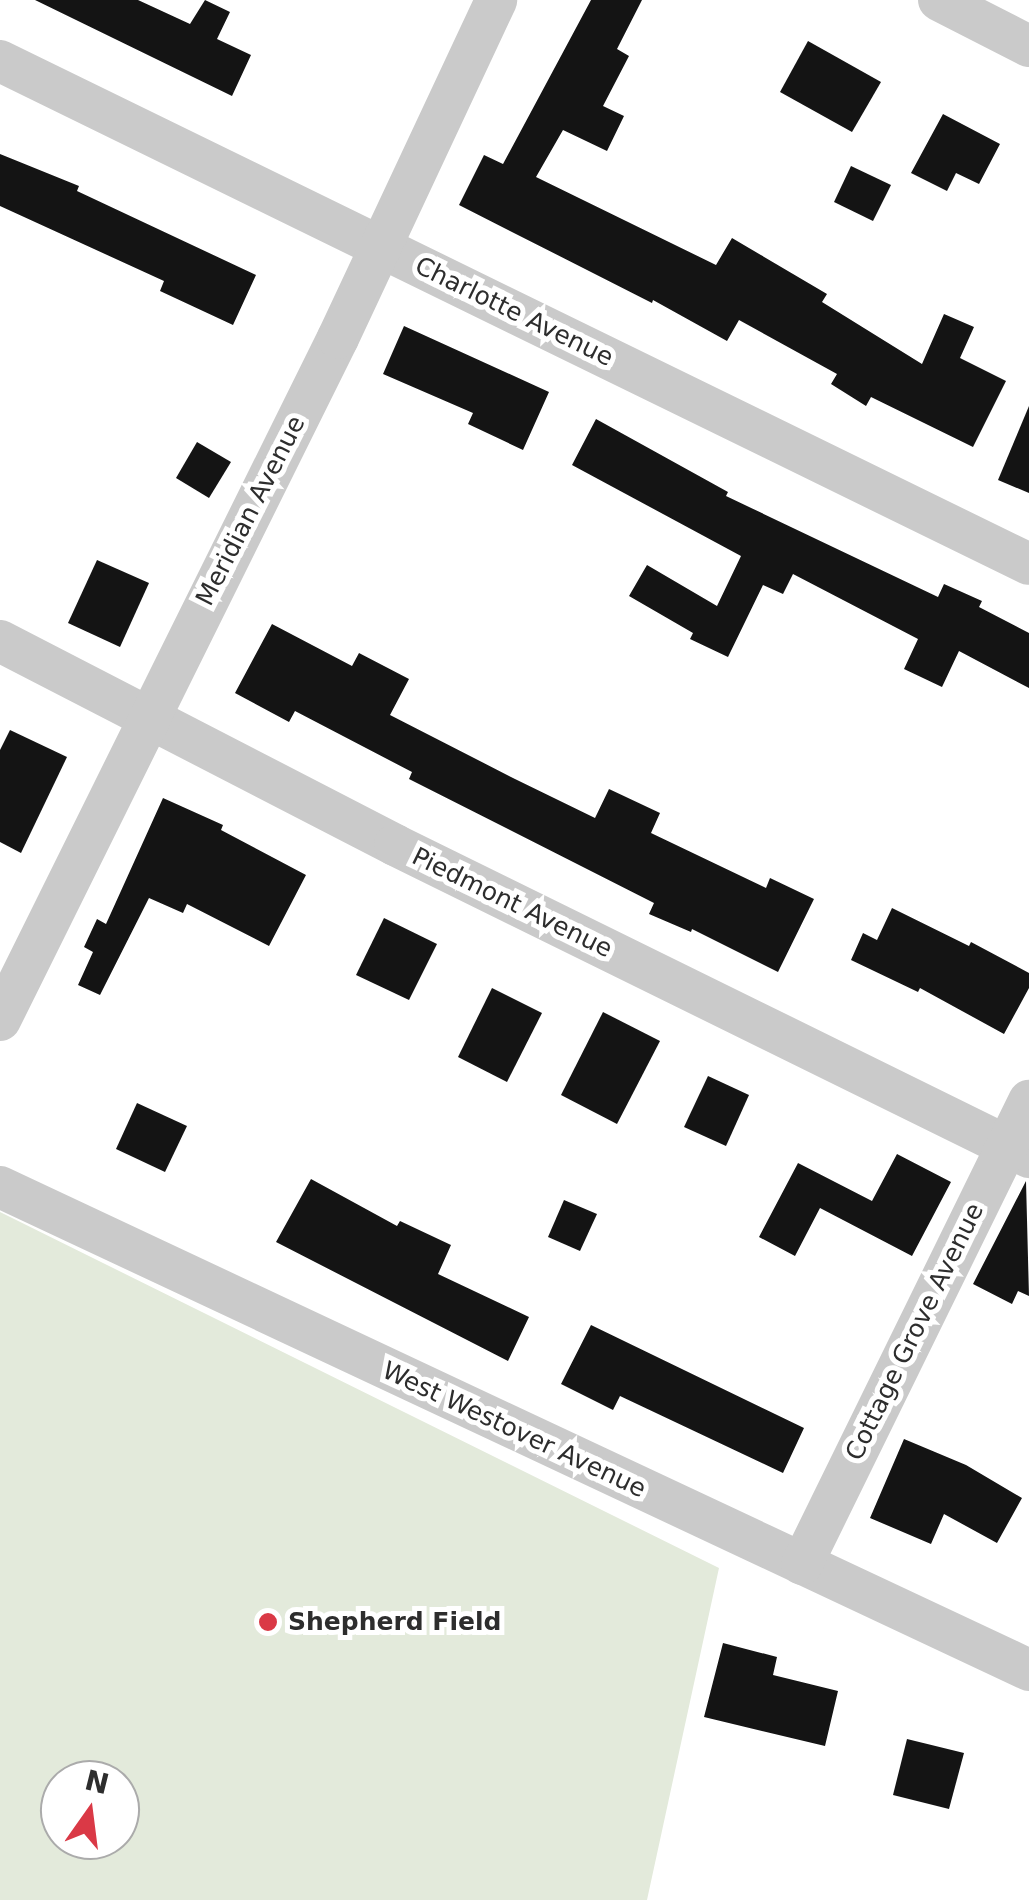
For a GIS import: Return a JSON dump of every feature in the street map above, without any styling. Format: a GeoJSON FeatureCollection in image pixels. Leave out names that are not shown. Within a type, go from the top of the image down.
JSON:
{"type":"FeatureCollection","features":[{"type":"Feature","properties":{"kind":"street","name":"Meridian Avenue"},"geometry":{"type":"LineString","coordinates":[[0,1020],[381,247],[496,0]]}},
{"type":"Feature","properties":{"kind":"street"},"geometry":{"type":"LineString","coordinates":[[939,0],[1029,46]]}},
{"type":"Feature","properties":{"kind":"street","name":"Charlotte Avenue"},"geometry":{"type":"LineString","coordinates":[[0,61],[1029,564]]}},
{"type":"Feature","properties":{"kind":"street","name":"Piedmont Avenue"},"geometry":{"type":"LineString","coordinates":[[0,641],[467,881],[1018,1152]]}},
{"type":"Feature","properties":{"kind":"street","name":"Cottage Grove Avenue"},"geometry":{"type":"LineString","coordinates":[[802,1564],[1018,1152],[1029,1101]]}},
{"type":"Feature","properties":{"kind":"street","name":"West Westover Avenue"},"geometry":{"type":"LineString","coordinates":[[0,1187],[1029,1670]]}},
{"type":"Feature","properties":{"kind":"green space","name":"Shepherd Field"},"geometry":{"type":"Polygon","coordinates":[[[0,1212],[719,1568],[647,1900],[0,1900],[0,1212]]]}},
{"type":"Feature","properties":{"kind":"building"},"geometry":{"type":"Polygon","coordinates":[[[35,0],[138,0],[190,24],[205,0],[230,12],[217,39],[251,55],[232,96],[35,0]]]}},
{"type":"Feature","properties":{"kind":"building"},"geometry":{"type":"Polygon","coordinates":[[[591,0],[642,0],[617,49],[629,56],[603,106],[624,116],[607,151],[563,130],[536,177],[716,265],[732,238],[827,294],[822,302],[922,364],[944,314],[974,327],[960,358],[1006,381],[973,447],[871,397],[866,406],[831,384],[837,374],[739,320],[727,341],[653,300],[652,303],[459,205],[484,155],[503,164],[591,0]]]}},
{"type":"Feature","properties":{"kind":"building"},"geometry":{"type":"Polygon","coordinates":[[[808,41],[881,82],[852,132],[780,92],[808,41]]]}},
{"type":"Feature","properties":{"kind":"building"},"geometry":{"type":"Polygon","coordinates":[[[943,114],[1000,144],[979,184],[956,173],[947,191],[911,173],[943,114]]]}},
{"type":"Feature","properties":{"kind":"building"},"geometry":{"type":"Polygon","coordinates":[[[0,154],[79,186],[77,191],[256,275],[233,325],[160,291],[164,281],[0,206],[0,154]]]}},
{"type":"Feature","properties":{"kind":"building"},"geometry":{"type":"Polygon","coordinates":[[[851,166],[891,185],[873,221],[834,202],[851,166]]]}},
{"type":"Feature","properties":{"kind":"building"},"geometry":{"type":"Polygon","coordinates":[[[404,326],[549,392],[523,450],[468,424],[473,413],[383,374],[404,326]]]}},
{"type":"Feature","properties":{"kind":"building"},"geometry":{"type":"Polygon","coordinates":[[[1029,406],[1029,493],[998,480],[1029,406]]]}},
{"type":"Feature","properties":{"kind":"building"},"geometry":{"type":"Polygon","coordinates":[[[596,419],[728,492],[726,496],[938,597],[944,584],[982,601],[979,607],[1029,633],[1029,688],[959,651],[942,687],[904,669],[918,639],[793,574],[783,594],[763,585],[728,657],[690,639],[693,633],[629,596],[647,565],[717,606],[741,556],[572,465],[596,419]]]}},
{"type":"Feature","properties":{"kind":"building"},"geometry":{"type":"Polygon","coordinates":[[[197,442],[231,462],[209,498],[176,478],[197,442]]]}},
{"type":"Feature","properties":{"kind":"building"},"geometry":{"type":"Polygon","coordinates":[[[97,560],[149,583],[120,647],[68,623],[97,560]]]}},
{"type":"Feature","properties":{"kind":"building"},"geometry":{"type":"Polygon","coordinates":[[[272,624],[352,666],[359,653],[409,679],[390,715],[515,779],[595,818],[609,789],[660,813],[651,833],[766,888],[770,878],[814,899],[778,972],[692,929],[691,932],[649,914],[654,903],[409,779],[412,772],[295,711],[289,722],[235,693],[272,624]]]}},
{"type":"Feature","properties":{"kind":"building"},"geometry":{"type":"Polygon","coordinates":[[[10,730],[67,757],[21,853],[0,842],[0,750],[10,730]]]}},
{"type":"Feature","properties":{"kind":"building"},"geometry":{"type":"Polygon","coordinates":[[[163,798],[223,825],[221,830],[306,875],[269,946],[187,904],[183,913],[149,898],[100,995],[78,985],[93,952],[84,947],[97,919],[106,924],[163,798]]]}},
{"type":"Feature","properties":{"kind":"building"},"geometry":{"type":"Polygon","coordinates":[[[892,908],[969,946],[971,942],[1029,973],[1029,988],[1004,1034],[920,988],[918,992],[851,960],[863,933],[877,940],[892,908]]]}},
{"type":"Feature","properties":{"kind":"building"},"geometry":{"type":"Polygon","coordinates":[[[384,918],[437,944],[409,1000],[356,975],[384,918]]]}},
{"type":"Feature","properties":{"kind":"building"},"geometry":{"type":"Polygon","coordinates":[[[492,988],[542,1013],[507,1082],[458,1057],[492,988]]]}},
{"type":"Feature","properties":{"kind":"building"},"geometry":{"type":"Polygon","coordinates":[[[603,1012],[660,1041],[617,1124],[561,1095],[603,1012]]]}},
{"type":"Feature","properties":{"kind":"building"},"geometry":{"type":"Polygon","coordinates":[[[708,1076],[749,1095],[726,1146],[684,1127],[708,1076]]]}},
{"type":"Feature","properties":{"kind":"building"},"geometry":{"type":"Polygon","coordinates":[[[137,1103],[187,1126],[165,1172],[116,1149],[137,1103]]]}},
{"type":"Feature","properties":{"kind":"building"},"geometry":{"type":"Polygon","coordinates":[[[897,1154],[951,1182],[912,1256],[820,1208],[795,1256],[759,1237],[798,1163],[872,1201],[897,1154]]]}},
{"type":"Feature","properties":{"kind":"building"},"geometry":{"type":"Polygon","coordinates":[[[311,1179],[397,1226],[400,1221],[451,1245],[438,1274],[529,1317],[508,1361],[276,1242],[311,1179]]]}},
{"type":"Feature","properties":{"kind":"building"},"geometry":{"type":"Polygon","coordinates":[[[1026,1181],[1029,1296],[1018,1291],[1012,1304],[973,1284],[1026,1181]]]}},
{"type":"Feature","properties":{"kind":"building"},"geometry":{"type":"Polygon","coordinates":[[[564,1200],[597,1214],[580,1251],[548,1237],[564,1200]]]}},
{"type":"Feature","properties":{"kind":"building"},"geometry":{"type":"Polygon","coordinates":[[[591,1325],[804,1428],[783,1473],[620,1396],[613,1410],[561,1384],[591,1325]]]}},
{"type":"Feature","properties":{"kind":"building"},"geometry":{"type":"Polygon","coordinates":[[[904,1439],[966,1465],[1022,1498],[997,1543],[944,1514],[931,1544],[870,1518],[904,1439]]]}},
{"type":"Feature","properties":{"kind":"building"},"geometry":{"type":"Polygon","coordinates":[[[723,1643],[777,1657],[773,1675],[838,1691],[825,1746],[704,1717],[723,1643]]]}},
{"type":"Feature","properties":{"kind":"building"},"geometry":{"type":"Polygon","coordinates":[[[907,1739],[964,1753],[949,1809],[893,1795],[907,1739]]]}},
{"type":"Feature","properties":{"kind":"place","name":"Shepherd Field"},"geometry":{"type":"Point","coordinates":[268,1622]}}]}
